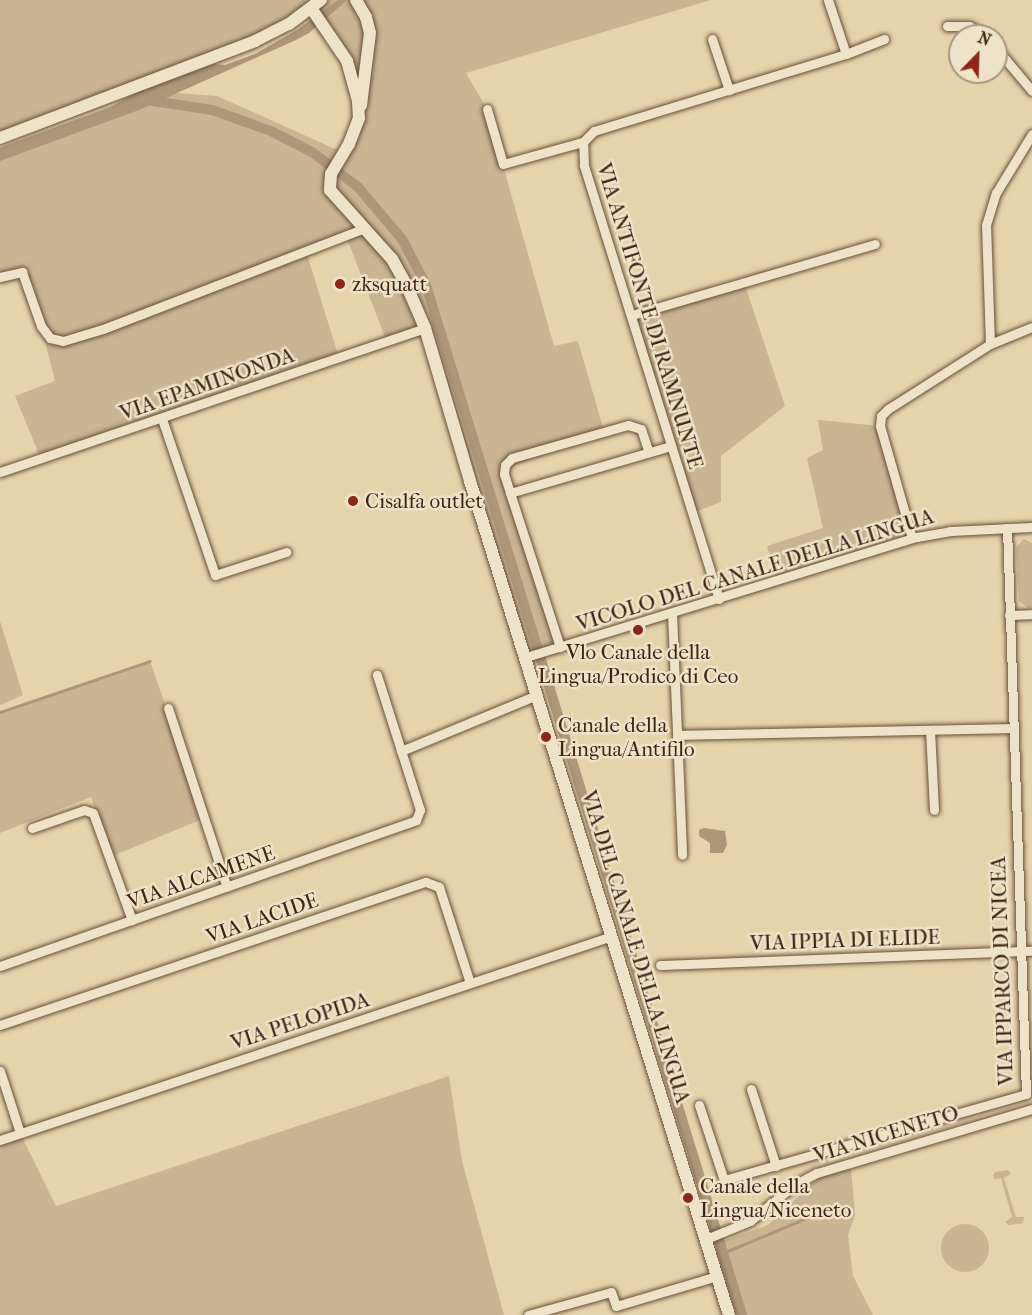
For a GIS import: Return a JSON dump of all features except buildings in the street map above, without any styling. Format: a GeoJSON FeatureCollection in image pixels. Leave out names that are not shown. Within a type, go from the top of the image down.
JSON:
{"type":"FeatureCollection","features":[{"type":"Feature","properties":{"kind":"street"},"geometry":{"type":"LineString","coordinates":[[828,0],[846,54]]}},
{"type":"Feature","properties":{"kind":"street"},"geometry":{"type":"LineString","coordinates":[[357,1],[368,23],[369,58],[359,118]]}},
{"type":"Feature","properties":{"kind":"street"},"geometry":{"type":"LineString","coordinates":[[0,138],[255,41],[289,24],[315,6]]}},
{"type":"Feature","properties":{"kind":"street","name":"VIA DEL CANALE DELLA LINGUA"},"geometry":{"type":"LineString","coordinates":[[315,6],[347,61],[356,88],[359,118],[328,183],[337,201],[365,228],[396,266],[425,328],[470,481],[529,656],[537,694],[612,936],[710,1238],[717,1276],[729,1315]]}},
{"type":"Feature","properties":{"kind":"street"},"geometry":{"type":"LineString","coordinates":[[712,39],[729,90]]}},
{"type":"Feature","properties":{"kind":"street","name":"VIA ANTIFONTE DI RAMNUNTE"},"geometry":{"type":"LineString","coordinates":[[719,599],[584,165],[583,142],[594,131],[846,54],[884,39]]}},
{"type":"Feature","properties":{"kind":"street"},"geometry":{"type":"LineString","coordinates":[[347,61],[369,58]]}},
{"type":"Feature","properties":{"kind":"street"},"geometry":{"type":"LineString","coordinates":[[1008,62],[1032,91]]}},
{"type":"Feature","properties":{"kind":"street"},"geometry":{"type":"LineString","coordinates":[[487,109],[503,164],[583,142]]}},
{"type":"Feature","properties":{"kind":"street"},"geometry":{"type":"LineString","coordinates":[[990,344],[986,225],[996,193],[1032,134]]}},
{"type":"Feature","properties":{"kind":"street"},"geometry":{"type":"LineString","coordinates":[[0,277],[22,272],[41,326],[50,338],[63,341],[103,329],[365,228]]}},
{"type":"Feature","properties":{"kind":"street"},"geometry":{"type":"LineString","coordinates":[[632,315],[875,244]]}},
{"type":"Feature","properties":{"kind":"street"},"geometry":{"type":"LineString","coordinates":[[912,538],[880,426],[881,416],[888,409],[990,344],[1032,327]]}},
{"type":"Feature","properties":{"kind":"street","name":"VIA EPAMINONDA"},"geometry":{"type":"LineString","coordinates":[[0,472],[425,328]]}},
{"type":"Feature","properties":{"kind":"street"},"geometry":{"type":"LineString","coordinates":[[162,419],[215,575],[286,552]]}},
{"type":"Feature","properties":{"kind":"street"},"geometry":{"type":"LineString","coordinates":[[560,646],[510,493],[505,465],[519,456],[630,424],[641,429],[648,450]]}},
{"type":"Feature","properties":{"kind":"street"},"geometry":{"type":"LineString","coordinates":[[510,493],[648,450],[671,446]]}},
{"type":"Feature","properties":{"kind":"street","name":"VICOLO DEL CANALE DELLA LINGUA"},"geometry":{"type":"LineString","coordinates":[[529,656],[912,538],[950,531],[1032,527]]}},
{"type":"Feature","properties":{"kind":"street","name":"VIA IPPARCO DI NICEA"},"geometry":{"type":"LineString","coordinates":[[699,1106],[724,1180],[1026,1094],[1011,728],[1006,528]]}},
{"type":"Feature","properties":{"kind":"street"},"geometry":{"type":"LineString","coordinates":[[672,613],[682,855]]}},
{"type":"Feature","properties":{"kind":"street"},"geometry":{"type":"LineString","coordinates":[[1009,615],[1032,614]]}},
{"type":"Feature","properties":{"kind":"street"},"geometry":{"type":"LineString","coordinates":[[377,675],[401,751],[537,694]]}},
{"type":"Feature","properties":{"kind":"street"},"geometry":{"type":"LineString","coordinates":[[168,708],[227,887]]}},
{"type":"Feature","properties":{"kind":"street"},"geometry":{"type":"LineString","coordinates":[[676,735],[1011,728]]}},
{"type":"Feature","properties":{"kind":"street"},"geometry":{"type":"LineString","coordinates":[[930,730],[934,810]]}},
{"type":"Feature","properties":{"kind":"street","name":"VIA ALCAMENE"},"geometry":{"type":"LineString","coordinates":[[0,966],[414,821],[419,817],[420,810],[401,751]]}},
{"type":"Feature","properties":{"kind":"street"},"geometry":{"type":"LineString","coordinates":[[32,828],[84,810],[93,813],[132,920]]}},
{"type":"Feature","properties":{"kind":"street","name":"VIA LACIDE"},"geometry":{"type":"LineString","coordinates":[[0,1025],[426,882],[435,884],[440,890],[470,983]]}},
{"type":"Feature","properties":{"kind":"street","name":"VIA PELOPIDA"},"geometry":{"type":"LineString","coordinates":[[0,1140],[612,936]]}},
{"type":"Feature","properties":{"kind":"street","name":"VIA IPPIA DI ELIDE"},"geometry":{"type":"LineString","coordinates":[[660,964],[1032,951]]}},
{"type":"Feature","properties":{"kind":"street"},"geometry":{"type":"LineString","coordinates":[[0,1071],[20,1133]]}},
{"type":"Feature","properties":{"kind":"street"},"geometry":{"type":"LineString","coordinates":[[751,1089],[776,1166]]}},
{"type":"Feature","properties":{"kind":"street"},"geometry":{"type":"LineString","coordinates":[[1026,1094],[1030,1110]]}},
{"type":"Feature","properties":{"kind":"street","name":"VIA NICENETO"},"geometry":{"type":"LineString","coordinates":[[710,1238],[750,1221],[794,1185],[817,1173],[1030,1110]]}},
{"type":"Feature","properties":{"kind":"street"},"geometry":{"type":"LineString","coordinates":[[528,1315],[611,1292],[616,1306],[717,1276]]}},
{"type":"Feature","properties":{"kind":"shaded area"},"geometry":{"type":"Polygon","coordinates":[[[0,0],[321,0],[289,24],[0,138],[0,0]]]}},
{"type":"Feature","properties":{"kind":"shaded area"},"geometry":{"type":"Polygon","coordinates":[[[325,0],[711,0],[466,73],[487,109],[554,346],[578,341],[604,431],[504,470],[560,647],[526,657],[425,329],[387,342],[346,236],[306,251],[339,358],[41,459],[15,396],[55,381],[41,326],[19,272],[0,278],[0,147],[153,91],[217,96],[344,153],[359,118],[356,88],[314,11],[325,0]]]}},
{"type":"Feature","properties":{"kind":"shaded area"},"geometry":{"type":"Polygon","coordinates":[[[338,0],[347,0],[309,33],[296,40],[139,110],[0,161],[0,148],[109,108],[135,93],[213,64],[225,65],[255,54],[297,30],[338,0]]]}},
{"type":"Feature","properties":{"kind":"shaded area"},"geometry":{"type":"Polygon","coordinates":[[[744,282],[785,406],[721,456],[721,502],[692,513],[632,315],[744,282]]]}},
{"type":"Feature","properties":{"kind":"shaded area"},"geometry":{"type":"Polygon","coordinates":[[[818,420],[880,426],[912,538],[777,581],[767,546],[823,528],[807,458],[823,450],[818,420]]]}},
{"type":"Feature","properties":{"kind":"shaded area"},"geometry":{"type":"Polygon","coordinates":[[[1024,539],[1032,543],[1032,607],[1028,608],[1019,601],[1016,551],[1017,546],[1024,539]]]}},
{"type":"Feature","properties":{"kind":"shaded area"},"geometry":{"type":"Polygon","coordinates":[[[0,621],[23,695],[0,705],[0,621]]]}},
{"type":"Feature","properties":{"kind":"shaded area"},"geometry":{"type":"Polygon","coordinates":[[[150,661],[205,818],[110,857],[91,797],[0,833],[0,712],[150,661]]]}},
{"type":"Feature","properties":{"kind":"shaded area"},"geometry":{"type":"Polygon","coordinates":[[[704,828],[725,831],[727,845],[723,853],[710,853],[710,843],[699,836],[699,830],[704,828]]]}},
{"type":"Feature","properties":{"kind":"shaded area"},"geometry":{"type":"Polygon","coordinates":[[[449,1076],[462,1161],[504,1315],[0,1315],[0,1140],[20,1133],[56,1206],[449,1076]]]}},
{"type":"Feature","properties":{"kind":"shaded area"},"geometry":{"type":"Polygon","coordinates":[[[851,1168],[855,1215],[848,1235],[853,1276],[873,1315],[735,1315],[715,1251],[718,1243],[768,1225],[820,1176],[851,1168]]]}},
{"type":"Feature","properties":{"kind":"shaded area"},"geometry":{"type":"Polygon","coordinates":[[[1008,1170],[1011,1174],[1004,1178],[1016,1217],[1024,1217],[1023,1223],[1009,1225],[1005,1222],[1012,1217],[1001,1178],[994,1179],[993,1176],[995,1172],[1008,1170]]]}},
{"type":"Feature","properties":{"kind":"shaded area"},"geometry":{"type":"Polygon","coordinates":[[[965,1224],[982,1231],[989,1248],[982,1265],[965,1272],[948,1265],[941,1248],[948,1231],[965,1224]]]}},
{"type":"Feature","properties":{"kind":"waterway"},"geometry":{"type":"LineString","coordinates":[[146,100],[212,110],[271,131],[312,152],[358,187],[402,239],[426,285],[742,1315]]}},
{"type":"Feature","properties":{"kind":"waterway"},"geometry":{"type":"LineString","coordinates":[[0,712],[150,661]]}},
{"type":"Feature","properties":{"kind":"waterway"},"geometry":{"type":"LineString","coordinates":[[723,1253],[837,1205]]}},
{"type":"Feature","properties":{"kind":"place","name":"zksquatt"},"geometry":{"type":"Point","coordinates":[340,284]}},
{"type":"Feature","properties":{"kind":"place","name":"Cisalfa outlet"},"geometry":{"type":"Point","coordinates":[353,501]}},
{"type":"Feature","properties":{"kind":"place","name":"Vlo Canale della Lingua/Prodico di Ceo"},"geometry":{"type":"Point","coordinates":[638,630]}},
{"type":"Feature","properties":{"kind":"place","name":"Canale della Lingua/Antifilo"},"geometry":{"type":"Point","coordinates":[546,737]}},
{"type":"Feature","properties":{"kind":"place","name":"Canale della Lingua/Niceneto"},"geometry":{"type":"Point","coordinates":[688,1198]}}]}
